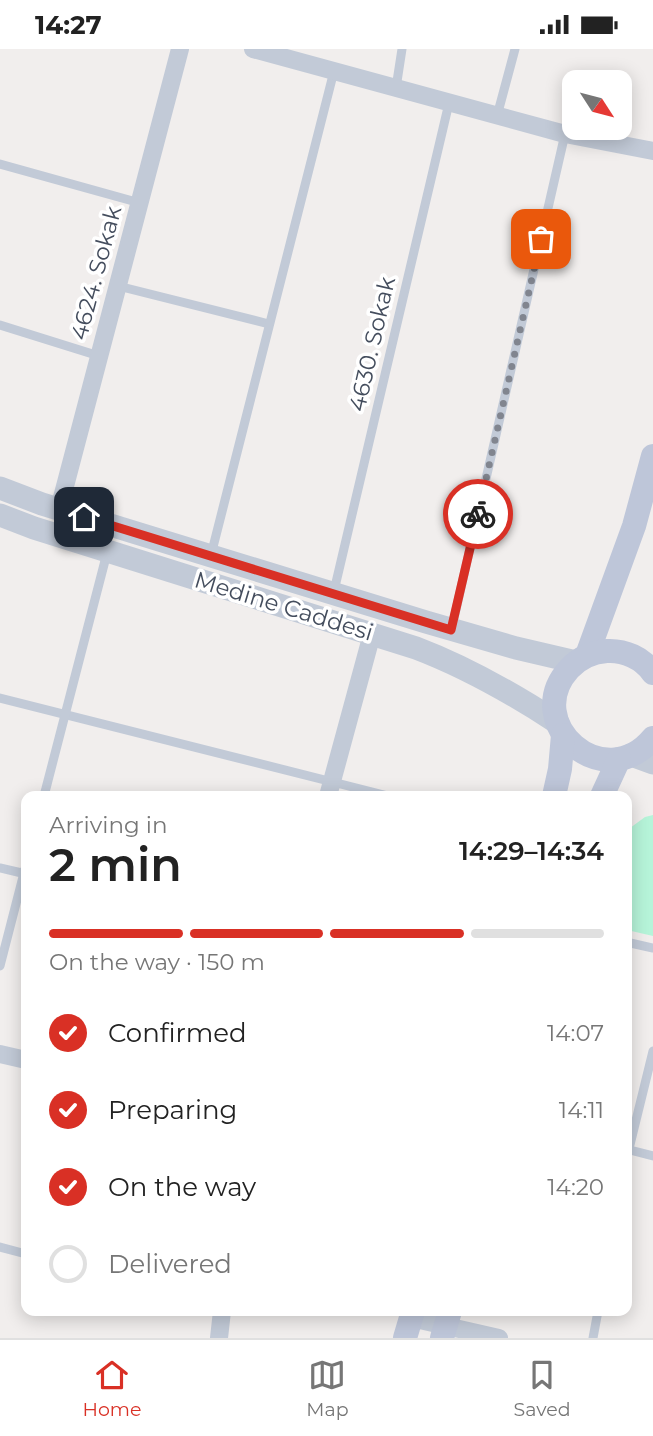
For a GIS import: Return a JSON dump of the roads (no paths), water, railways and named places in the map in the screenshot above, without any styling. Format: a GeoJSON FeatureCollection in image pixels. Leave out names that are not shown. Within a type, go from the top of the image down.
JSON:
{"type":"FeatureCollection","features":[{"type":"Feature","properties":{"kind":"main road"},"geometry":{"type":"LineString","coordinates":[[582,658],[634,526],[653,456]]}},
{"type":"Feature","properties":{"kind":"main road"},"geometry":{"type":"LineString","coordinates":[[634,759],[594,758],[572,745],[561,729],[555,710],[556,696],[567,672],[582,658],[600,651],[627,653],[639,659],[653,673]]}},
{"type":"Feature","properties":{"kind":"main road"},"geometry":{"type":"LineString","coordinates":[[555,791],[560,769],[561,729]]}},
{"type":"Feature","properties":{"kind":"main road"},"geometry":{"type":"LineString","coordinates":[[606,791],[653,737]]}},
{"type":"Feature","properties":{"kind":"street"},"geometry":{"type":"LineString","coordinates":[[253,49],[562,133]]}},
{"type":"Feature","properties":{"kind":"street","name":"4624. Sokak"},"geometry":{"type":"LineString","coordinates":[[59,509],[140,203],[175,50]]}},
{"type":"Feature","properties":{"kind":"street"},"geometry":{"type":"LineString","coordinates":[[596,140],[653,151]]}},
{"type":"Feature","properties":{"kind":"street","name":"Medine Caddesi"},"geometry":{"type":"LineString","coordinates":[[0,488],[59,509],[451,630],[516,648],[582,658]]}},
{"type":"Feature","properties":{"kind":"street","name":"Medine Caddesi"},"geometry":{"type":"LineString","coordinates":[[0,515],[416,648],[450,661],[509,692],[561,729]]}},
{"type":"Feature","properties":{"kind":"street"},"geometry":{"type":"LineString","coordinates":[[330,789],[372,634]]}},
{"type":"Feature","properties":{"kind":"street"},"geometry":{"type":"LineString","coordinates":[[0,1054],[21,1059]]}},
{"type":"Feature","properties":{"kind":"street"},"geometry":{"type":"LineString","coordinates":[[219,1338],[221,1316]]}},
{"type":"Feature","properties":{"kind":"street"},"geometry":{"type":"LineString","coordinates":[[410,1322],[446,1325],[499,1338]]}},
{"type":"Feature","properties":{"kind":"lane"},"geometry":{"type":"LineString","coordinates":[[396,88],[402,49]]}},
{"type":"Feature","properties":{"kind":"lane"},"geometry":{"type":"LineString","coordinates":[[498,116],[515,49]]}},
{"type":"Feature","properties":{"kind":"lane"},"geometry":{"type":"LineString","coordinates":[[211,556],[334,71]]}},
{"type":"Feature","properties":{"kind":"lane","name":"4630. Sokak"},"geometry":{"type":"LineString","coordinates":[[333,594],[449,103]]}},
{"type":"Feature","properties":{"kind":"lane"},"geometry":{"type":"LineString","coordinates":[[451,630],[564,140]]}},
{"type":"Feature","properties":{"kind":"lane"},"geometry":{"type":"LineString","coordinates":[[0,164],[140,203]]}},
{"type":"Feature","properties":{"kind":"lane"},"geometry":{"type":"LineString","coordinates":[[118,286],[269,324]]}},
{"type":"Feature","properties":{"kind":"lane"},"geometry":{"type":"LineString","coordinates":[[0,325],[99,356]]}},
{"type":"Feature","properties":{"kind":"lane"},"geometry":{"type":"LineString","coordinates":[[45,791],[107,551]]}},
{"type":"Feature","properties":{"kind":"lane"},"geometry":{"type":"LineString","coordinates":[[0,698],[330,789]]}},
{"type":"Feature","properties":{"kind":"lane"},"geometry":{"type":"LineString","coordinates":[[0,868],[21,871]]}},
{"type":"Feature","properties":{"kind":"lane"},"geometry":{"type":"LineString","coordinates":[[0,966],[21,886]]}},
{"type":"Feature","properties":{"kind":"lane"},"geometry":{"type":"LineString","coordinates":[[632,943],[653,948]]}},
{"type":"Feature","properties":{"kind":"lane"},"geometry":{"type":"LineString","coordinates":[[632,1133],[653,1051]]}},
{"type":"Feature","properties":{"kind":"lane"},"geometry":{"type":"LineString","coordinates":[[632,1150],[653,1156]]}},
{"type":"Feature","properties":{"kind":"lane"},"geometry":{"type":"LineString","coordinates":[[0,1247],[21,1253]]}},
{"type":"Feature","properties":{"kind":"lane"},"geometry":{"type":"LineString","coordinates":[[593,1338],[597,1316]]}}]}
